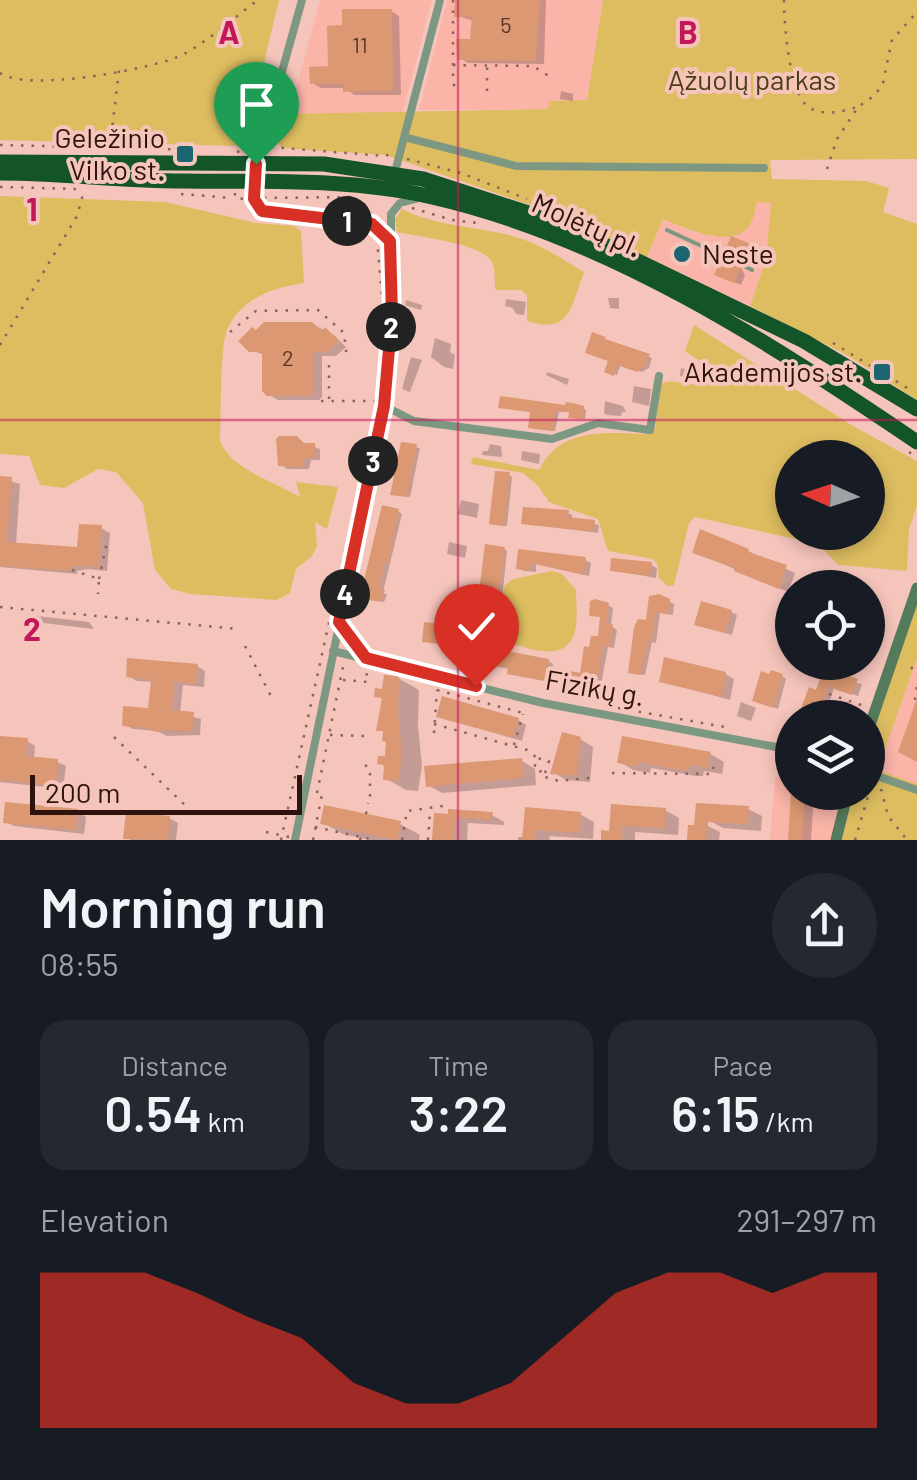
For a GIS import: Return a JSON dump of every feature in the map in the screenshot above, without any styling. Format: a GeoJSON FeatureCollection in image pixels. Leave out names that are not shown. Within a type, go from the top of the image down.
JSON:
{"type":"FeatureCollection","features":[{"type":"Feature","properties":{"kind":"highway","name":"Molėtų pl."},"geometry":{"type":"LineString","coordinates":[[0,162],[324,164],[395,172],[558,224],[804,340],[917,409]]}},
{"type":"Feature","properties":{"kind":"highway","name":"Molėtų pl."},"geometry":{"type":"LineString","coordinates":[[0,173],[356,184],[429,196],[519,221],[703,307],[786,355],[909,444]]}},
{"type":"Feature","properties":{"kind":"street"},"geometry":{"type":"LineString","coordinates":[[302,0],[256,164],[255,202],[267,213],[372,224],[390,241]]}},
{"type":"Feature","properties":{"kind":"street"},"geometry":{"type":"LineString","coordinates":[[395,172],[440,0]]}},
{"type":"Feature","properties":{"kind":"street"},"geometry":{"type":"LineString","coordinates":[[404,137],[516,166],[764,168]]}},
{"type":"Feature","properties":{"kind":"street"},"geometry":{"type":"LineString","coordinates":[[295,839],[336,655],[382,403],[392,315],[391,214],[400,203],[429,196]]}},
{"type":"Feature","properties":{"kind":"street"},"geometry":{"type":"LineString","coordinates":[[382,403],[414,421],[552,439],[598,423],[650,430],[660,376]]}},
{"type":"Feature","properties":{"kind":"street"},"geometry":{"type":"LineString","coordinates":[[879,700],[917,588]]}},
{"type":"Feature","properties":{"kind":"street","name":"Fizikų g."},"geometry":{"type":"LineString","coordinates":[[336,655],[366,658],[527,699],[775,747]]}},
{"type":"Feature","properties":{"kind":"street"},"geometry":{"type":"LineString","coordinates":[[885,779],[917,790]]}},
{"type":"Feature","properties":{"kind":"street"},"geometry":{"type":"LineString","coordinates":[[836,840],[844,810]]}},
{"type":"Feature","properties":{"kind":"lane"},"geometry":{"type":"LineString","coordinates":[[667,230],[723,256]]}},
{"type":"Feature","properties":{"kind":"lane"},"geometry":{"type":"LineString","coordinates":[[742,265],[752,270]]}},
{"type":"Feature","properties":{"kind":"path"},"geometry":{"type":"LineString","coordinates":[[0,73],[9,79],[62,82],[178,58],[258,0]]}},
{"type":"Feature","properties":{"kind":"path"},"geometry":{"type":"LineString","coordinates":[[453,0],[452,83],[457,90]]}},
{"type":"Feature","properties":{"kind":"path"},"geometry":{"type":"LineString","coordinates":[[784,0],[788,50],[802,102],[811,110],[836,113],[858,107],[875,95],[883,83],[892,40],[917,12]]}},
{"type":"Feature","properties":{"kind":"path"},"geometry":{"type":"LineString","coordinates":[[453,66],[532,66],[552,78]]}},
{"type":"Feature","properties":{"kind":"path"},"geometry":{"type":"LineString","coordinates":[[487,66],[487,91]]}},
{"type":"Feature","properties":{"kind":"path"},"geometry":{"type":"LineString","coordinates":[[110,148],[119,70]]}},
{"type":"Feature","properties":{"kind":"path"},"geometry":{"type":"LineString","coordinates":[[827,168],[836,139],[858,107]]}},
{"type":"Feature","properties":{"kind":"path"},"geometry":{"type":"LineString","coordinates":[[0,144],[201,150]]}},
{"type":"Feature","properties":{"kind":"path"},"geometry":{"type":"LineString","coordinates":[[0,345],[76,216],[85,189]]}},
{"type":"Feature","properties":{"kind":"path"},"geometry":{"type":"LineString","coordinates":[[356,196],[338,199],[339,203],[372,218],[382,296]]}},
{"type":"Feature","properties":{"kind":"path"},"geometry":{"type":"LineString","coordinates":[[400,203],[452,220],[490,224]]}},
{"type":"Feature","properties":{"kind":"path"},"geometry":{"type":"LineString","coordinates":[[230,332],[256,311],[318,310],[344,333],[347,359]]}},
{"type":"Feature","properties":{"kind":"path"},"geometry":{"type":"LineString","coordinates":[[329,358],[329,401]]}},
{"type":"Feature","properties":{"kind":"path"},"geometry":{"type":"LineString","coordinates":[[321,401],[382,403]]}},
{"type":"Feature","properties":{"kind":"path"},"geometry":{"type":"LineString","coordinates":[[375,412],[382,403]]}},
{"type":"Feature","properties":{"kind":"path"},"geometry":{"type":"LineString","coordinates":[[909,444],[917,457]]}},
{"type":"Feature","properties":{"kind":"path"},"geometry":{"type":"LineString","coordinates":[[281,838],[348,540]]}},
{"type":"Feature","properties":{"kind":"path"},"geometry":{"type":"LineString","coordinates":[[98,594],[107,542]]}},
{"type":"Feature","properties":{"kind":"path"},"geometry":{"type":"LineString","coordinates":[[72,570],[99,579]]}},
{"type":"Feature","properties":{"kind":"path"},"geometry":{"type":"LineString","coordinates":[[0,607],[239,629]]}},
{"type":"Feature","properties":{"kind":"path"},"geometry":{"type":"LineString","coordinates":[[339,622],[366,658]]}},
{"type":"Feature","properties":{"kind":"path"},"geometry":{"type":"LineString","coordinates":[[245,646],[273,700]]}},
{"type":"Feature","properties":{"kind":"path"},"geometry":{"type":"LineString","coordinates":[[319,659],[336,655]]}},
{"type":"Feature","properties":{"kind":"path"},"geometry":{"type":"LineString","coordinates":[[336,655],[343,664],[366,668],[368,682],[340,680]]}},
{"type":"Feature","properties":{"kind":"path"},"geometry":{"type":"LineString","coordinates":[[313,840],[343,664],[336,655]]}},
{"type":"Feature","properties":{"kind":"path"},"geometry":{"type":"LineString","coordinates":[[911,667],[917,674]]}},
{"type":"Feature","properties":{"kind":"path"},"geometry":{"type":"LineString","coordinates":[[915,700],[917,685]]}},
{"type":"Feature","properties":{"kind":"path"},"geometry":{"type":"LineString","coordinates":[[434,733],[437,690],[523,712]]}},
{"type":"Feature","properties":{"kind":"path"},"geometry":{"type":"LineString","coordinates":[[830,694],[847,700]]}},
{"type":"Feature","properties":{"kind":"path"},"geometry":{"type":"LineString","coordinates":[[514,746],[527,699]]}},
{"type":"Feature","properties":{"kind":"path"},"geometry":{"type":"LineString","coordinates":[[612,707],[725,726]]}},
{"type":"Feature","properties":{"kind":"path"},"geometry":{"type":"LineString","coordinates":[[434,724],[527,750],[549,761],[545,777],[553,780],[590,778]]}},
{"type":"Feature","properties":{"kind":"path"},"geometry":{"type":"LineString","coordinates":[[329,735],[364,736]]}},
{"type":"Feature","properties":{"kind":"path"},"geometry":{"type":"LineString","coordinates":[[114,737],[187,806]]}},
{"type":"Feature","properties":{"kind":"path"},"geometry":{"type":"LineString","coordinates":[[537,758],[534,769],[545,772]]}},
{"type":"Feature","properties":{"kind":"path"},"geometry":{"type":"LineString","coordinates":[[612,773],[712,774],[714,764]]}},
{"type":"Feature","properties":{"kind":"path"},"geometry":{"type":"LineString","coordinates":[[365,765],[370,769],[366,814]]}},
{"type":"Feature","properties":{"kind":"path"},"geometry":{"type":"LineString","coordinates":[[885,804],[888,816],[906,840]]}},
{"type":"Feature","properties":{"kind":"path"},"geometry":{"type":"LineString","coordinates":[[402,840],[407,811],[450,805]]}},
{"type":"Feature","properties":{"kind":"path"},"geometry":{"type":"LineString","coordinates":[[428,840],[430,810]]}},
{"type":"Feature","properties":{"kind":"path"},"geometry":{"type":"LineString","coordinates":[[856,840],[864,810]]}},
{"type":"Feature","properties":{"kind":"path"},"geometry":{"type":"LineString","coordinates":[[315,828],[376,840]]}},
{"type":"Feature","properties":{"kind":"path"},"geometry":{"type":"LineString","coordinates":[[266,832],[295,839]]}},
{"type":"Feature","properties":{"kind":"shaded area"},"geometry":{"type":"Polygon","coordinates":[[[320,0],[432,0],[402,114],[298,114],[296,90],[320,0]]]}},
{"type":"Feature","properties":{"kind":"shaded area"},"geometry":{"type":"Polygon","coordinates":[[[447,0],[603,0],[587,100],[549,101],[549,109],[419,110],[447,0]]]}},
{"type":"Feature","properties":{"kind":"shaded area"},"geometry":{"type":"Polygon","coordinates":[[[757,202],[772,203],[771,226],[766,259],[750,306],[647,257],[663,219],[714,237],[738,234],[751,224],[757,202]]]}},
{"type":"Feature","properties":{"kind":"shaded area"},"geometry":{"type":"Polygon","coordinates":[[[917,658],[917,784],[885,773],[885,751],[917,658]]]}},
{"type":"Feature","properties":{"kind":"shaded area"},"geometry":{"type":"Polygon","coordinates":[[[775,777],[775,810],[839,810],[831,840],[770,840],[775,777]]]}},
{"type":"Feature","properties":{"kind":"green space"},"geometry":{"type":"Polygon","coordinates":[[[0,0],[279,0],[252,112],[239,146],[0,140],[0,0]]]}},
{"type":"Feature","properties":{"kind":"green space","name":"Ąžuolų parkas"},"geometry":{"type":"Polygon","coordinates":[[[603,0],[917,0],[917,159],[770,160],[772,179],[866,181],[889,188],[883,212],[917,224],[917,400],[845,354],[750,306],[766,259],[771,203],[757,202],[749,226],[731,236],[708,235],[663,219],[647,257],[536,207],[386,155],[282,148],[277,142],[283,114],[548,109],[549,101],[587,100],[603,0]]]}},
{"type":"Feature","properties":{"kind":"green space"},"geometry":{"type":"Polygon","coordinates":[[[0,196],[165,202],[256,223],[294,226],[301,231],[304,283],[269,291],[240,310],[227,330],[221,383],[220,440],[232,458],[300,497],[296,482],[338,487],[327,529],[315,522],[317,546],[312,556],[296,569],[290,593],[277,600],[190,594],[171,589],[155,570],[143,503],[116,472],[98,469],[64,488],[40,485],[29,456],[0,454],[0,196]]]}},
{"type":"Feature","properties":{"kind":"green space"},"geometry":{"type":"Polygon","coordinates":[[[402,209],[431,220],[522,239],[546,250],[584,272],[572,306],[561,321],[553,324],[527,321],[527,295],[521,290],[496,290],[490,259],[460,245],[397,232],[395,219],[402,209]]]}},
{"type":"Feature","properties":{"kind":"green space"},"geometry":{"type":"Polygon","coordinates":[[[694,325],[879,440],[775,440],[775,535],[695,517],[689,523],[674,585],[668,586],[659,578],[653,559],[608,551],[598,519],[549,502],[523,473],[471,464],[473,457],[539,470],[548,456],[572,439],[602,433],[649,434],[655,429],[661,384],[702,383],[707,371],[704,364],[685,351],[694,325]]]}},
{"type":"Feature","properties":{"kind":"green space"},"geometry":{"type":"Polygon","coordinates":[[[885,444],[917,461],[917,505],[909,530],[907,571],[838,565],[824,550],[885,550],[885,444]]]}},
{"type":"Feature","properties":{"kind":"green space"},"geometry":{"type":"Polygon","coordinates":[[[552,571],[562,574],[576,590],[576,626],[570,642],[563,648],[541,651],[497,638],[492,616],[499,613],[505,585],[513,579],[552,571]]]}},
{"type":"Feature","properties":{"kind":"green space"},"geometry":{"type":"Polygon","coordinates":[[[917,603],[917,658],[885,750],[884,700],[917,603]]]}},
{"type":"Feature","properties":{"kind":"green space"},"geometry":{"type":"Polygon","coordinates":[[[885,773],[917,784],[917,840],[841,840],[849,810],[885,810],[885,773]]]}},
{"type":"Feature","properties":{"kind":"building"},"geometry":{"type":"Polygon","coordinates":[[[455,0],[540,0],[536,61],[457,60],[456,39],[470,39],[472,17],[454,17],[455,0]]]}},
{"type":"Feature","properties":{"kind":"building"},"geometry":{"type":"Polygon","coordinates":[[[342,9],[392,9],[393,91],[343,92],[343,84],[310,84],[309,67],[328,66],[327,26],[342,25],[342,9]]]}},
{"type":"Feature","properties":{"kind":"building"},"geometry":{"type":"Polygon","coordinates":[[[731,236],[751,244],[744,260],[737,263],[740,270],[734,283],[714,275],[720,261],[728,257],[725,251],[731,236]]]}},
{"type":"Feature","properties":{"kind":"building"},"geometry":{"type":"Polygon","coordinates":[[[264,322],[312,322],[322,331],[325,327],[339,341],[326,352],[314,352],[314,392],[309,396],[267,396],[262,391],[262,352],[249,352],[238,341],[252,327],[256,330],[264,322]]]}},
{"type":"Feature","properties":{"kind":"building"},"geometry":{"type":"Polygon","coordinates":[[[592,332],[650,354],[645,366],[637,372],[617,365],[614,376],[604,372],[608,361],[585,353],[592,332]]]}},
{"type":"Feature","properties":{"kind":"building"},"geometry":{"type":"Polygon","coordinates":[[[500,396],[584,406],[583,419],[568,418],[569,412],[556,411],[553,431],[528,428],[530,412],[498,408],[500,396]]]}},
{"type":"Feature","properties":{"kind":"building"},"geometry":{"type":"Polygon","coordinates":[[[279,436],[297,436],[304,443],[315,443],[315,458],[305,458],[303,467],[278,466],[279,436]]]}},
{"type":"Feature","properties":{"kind":"building"},"geometry":{"type":"Polygon","coordinates":[[[401,442],[417,444],[407,497],[390,495],[401,442]]]}},
{"type":"Feature","properties":{"kind":"building"},"geometry":{"type":"Polygon","coordinates":[[[495,471],[510,472],[504,526],[489,524],[495,471]]]}},
{"type":"Feature","properties":{"kind":"building"},"geometry":{"type":"Polygon","coordinates":[[[0,476],[12,477],[7,542],[77,547],[79,524],[102,525],[99,567],[69,567],[69,571],[0,566],[0,476]]]}},
{"type":"Feature","properties":{"kind":"building"},"geometry":{"type":"Polygon","coordinates":[[[382,505],[399,509],[379,588],[385,590],[380,602],[360,597],[382,505]]]}},
{"type":"Feature","properties":{"kind":"building"},"geometry":{"type":"Polygon","coordinates":[[[523,507],[569,510],[568,517],[595,520],[594,532],[521,524],[523,507]]]}},
{"type":"Feature","properties":{"kind":"building"},"geometry":{"type":"Polygon","coordinates":[[[700,529],[787,565],[785,570],[775,570],[775,587],[692,553],[700,529]]]}},
{"type":"Feature","properties":{"kind":"building"},"geometry":{"type":"Polygon","coordinates":[[[485,544],[505,547],[497,610],[477,607],[485,544]]]}},
{"type":"Feature","properties":{"kind":"building"},"geometry":{"type":"Polygon","coordinates":[[[518,549],[586,557],[584,575],[531,563],[530,571],[516,569],[518,549]]]}},
{"type":"Feature","properties":{"kind":"building"},"geometry":{"type":"Polygon","coordinates":[[[611,558],[652,562],[650,576],[610,571],[611,558]]]}},
{"type":"Feature","properties":{"kind":"building"},"geometry":{"type":"Polygon","coordinates":[[[659,594],[670,599],[668,614],[655,612],[652,642],[648,641],[641,675],[628,673],[634,627],[638,619],[646,620],[649,596],[659,594]]]}},
{"type":"Feature","properties":{"kind":"building"},"geometry":{"type":"Polygon","coordinates":[[[590,601],[609,603],[606,624],[613,624],[610,647],[603,646],[596,687],[605,688],[604,695],[507,674],[508,668],[464,661],[466,647],[422,642],[424,622],[460,626],[459,638],[507,646],[506,651],[549,659],[548,667],[580,673],[584,646],[589,647],[591,636],[598,636],[600,617],[589,616],[590,601]]]}},
{"type":"Feature","properties":{"kind":"building"},"geometry":{"type":"Polygon","coordinates":[[[701,601],[732,610],[725,633],[694,625],[701,601]]]}},
{"type":"Feature","properties":{"kind":"building"},"geometry":{"type":"Polygon","coordinates":[[[664,657],[726,672],[722,697],[659,682],[664,657]]]}},
{"type":"Feature","properties":{"kind":"building"},"geometry":{"type":"Polygon","coordinates":[[[127,658],[198,664],[196,684],[174,682],[172,710],[194,712],[192,732],[156,732],[122,726],[123,706],[148,708],[151,680],[126,677],[127,658]]]}},
{"type":"Feature","properties":{"kind":"building"},"geometry":{"type":"Polygon","coordinates":[[[761,671],[775,671],[775,680],[781,680],[773,708],[752,701],[761,671]]]}},
{"type":"Feature","properties":{"kind":"building"},"geometry":{"type":"Polygon","coordinates":[[[384,675],[399,676],[402,754],[398,781],[383,780],[384,765],[377,764],[378,756],[385,756],[386,742],[382,741],[383,731],[376,731],[382,698],[374,697],[375,688],[382,689],[384,675]]]}},
{"type":"Feature","properties":{"kind":"building"},"geometry":{"type":"Polygon","coordinates":[[[820,680],[858,680],[852,695],[828,687],[824,700],[804,700],[809,687],[816,690],[820,680]]]}},
{"type":"Feature","properties":{"kind":"building"},"geometry":{"type":"Polygon","coordinates":[[[442,696],[519,718],[513,738],[436,717],[442,696]]]}},
{"type":"Feature","properties":{"kind":"building"},"geometry":{"type":"Polygon","coordinates":[[[917,701],[917,762],[898,752],[917,701]]]}},
{"type":"Feature","properties":{"kind":"building"},"geometry":{"type":"Polygon","coordinates":[[[562,732],[581,737],[577,776],[550,774],[562,732]]]}},
{"type":"Feature","properties":{"kind":"building"},"geometry":{"type":"Polygon","coordinates":[[[0,736],[28,738],[26,756],[58,759],[56,786],[0,780],[0,736]]]}},
{"type":"Feature","properties":{"kind":"building"},"geometry":{"type":"Polygon","coordinates":[[[622,736],[711,752],[708,768],[691,765],[690,770],[680,770],[638,762],[637,767],[617,763],[622,736]]]}},
{"type":"Feature","properties":{"kind":"building"},"geometry":{"type":"Polygon","coordinates":[[[522,758],[524,778],[426,787],[424,766],[522,758]]]}},
{"type":"Feature","properties":{"kind":"building"},"geometry":{"type":"Polygon","coordinates":[[[5,802],[78,809],[76,830],[3,823],[5,802]]]}},
{"type":"Feature","properties":{"kind":"building"},"geometry":{"type":"Polygon","coordinates":[[[696,803],[749,806],[748,824],[707,822],[706,840],[687,840],[688,825],[694,825],[696,803]]]}},
{"type":"Feature","properties":{"kind":"building"},"geometry":{"type":"Polygon","coordinates":[[[611,804],[666,808],[665,828],[622,826],[621,840],[601,840],[601,830],[609,831],[611,804]]]}},
{"type":"Feature","properties":{"kind":"building"},"geometry":{"type":"Polygon","coordinates":[[[324,805],[401,821],[397,840],[320,824],[324,805]]]}},
{"type":"Feature","properties":{"kind":"building"},"geometry":{"type":"Polygon","coordinates":[[[525,807],[581,812],[579,833],[536,830],[536,840],[522,840],[525,807]]]}},
{"type":"Feature","properties":{"kind":"building"},"geometry":{"type":"Polygon","coordinates":[[[448,809],[493,812],[492,820],[456,817],[453,840],[432,840],[434,813],[448,814],[448,809]]]}},
{"type":"Feature","properties":{"kind":"building"},"geometry":{"type":"Polygon","coordinates":[[[790,810],[804,810],[802,840],[788,840],[790,810]]]}},
{"type":"Feature","properties":{"kind":"building"},"geometry":{"type":"Polygon","coordinates":[[[126,812],[170,816],[168,840],[123,839],[126,812]]]}},
{"type":"Feature","properties":{"kind":"place","name":"Geležinio Vilko st."},"geometry":{"type":"Point","coordinates":[185,154]}},
{"type":"Feature","properties":{"kind":"place","name":"Neste"},"geometry":{"type":"Point","coordinates":[682,254]}},
{"type":"Feature","properties":{"kind":"place","name":"Akademijos st."},"geometry":{"type":"Point","coordinates":[882,372]}},
{"type":"Feature","properties":{"kind":"route"},"geometry":{"type":"LineString","coordinates":[[256,164],[254,199],[262,211],[372,224],[390,241],[392,315],[384,406],[339,622],[366,658],[476,686]]}}]}
